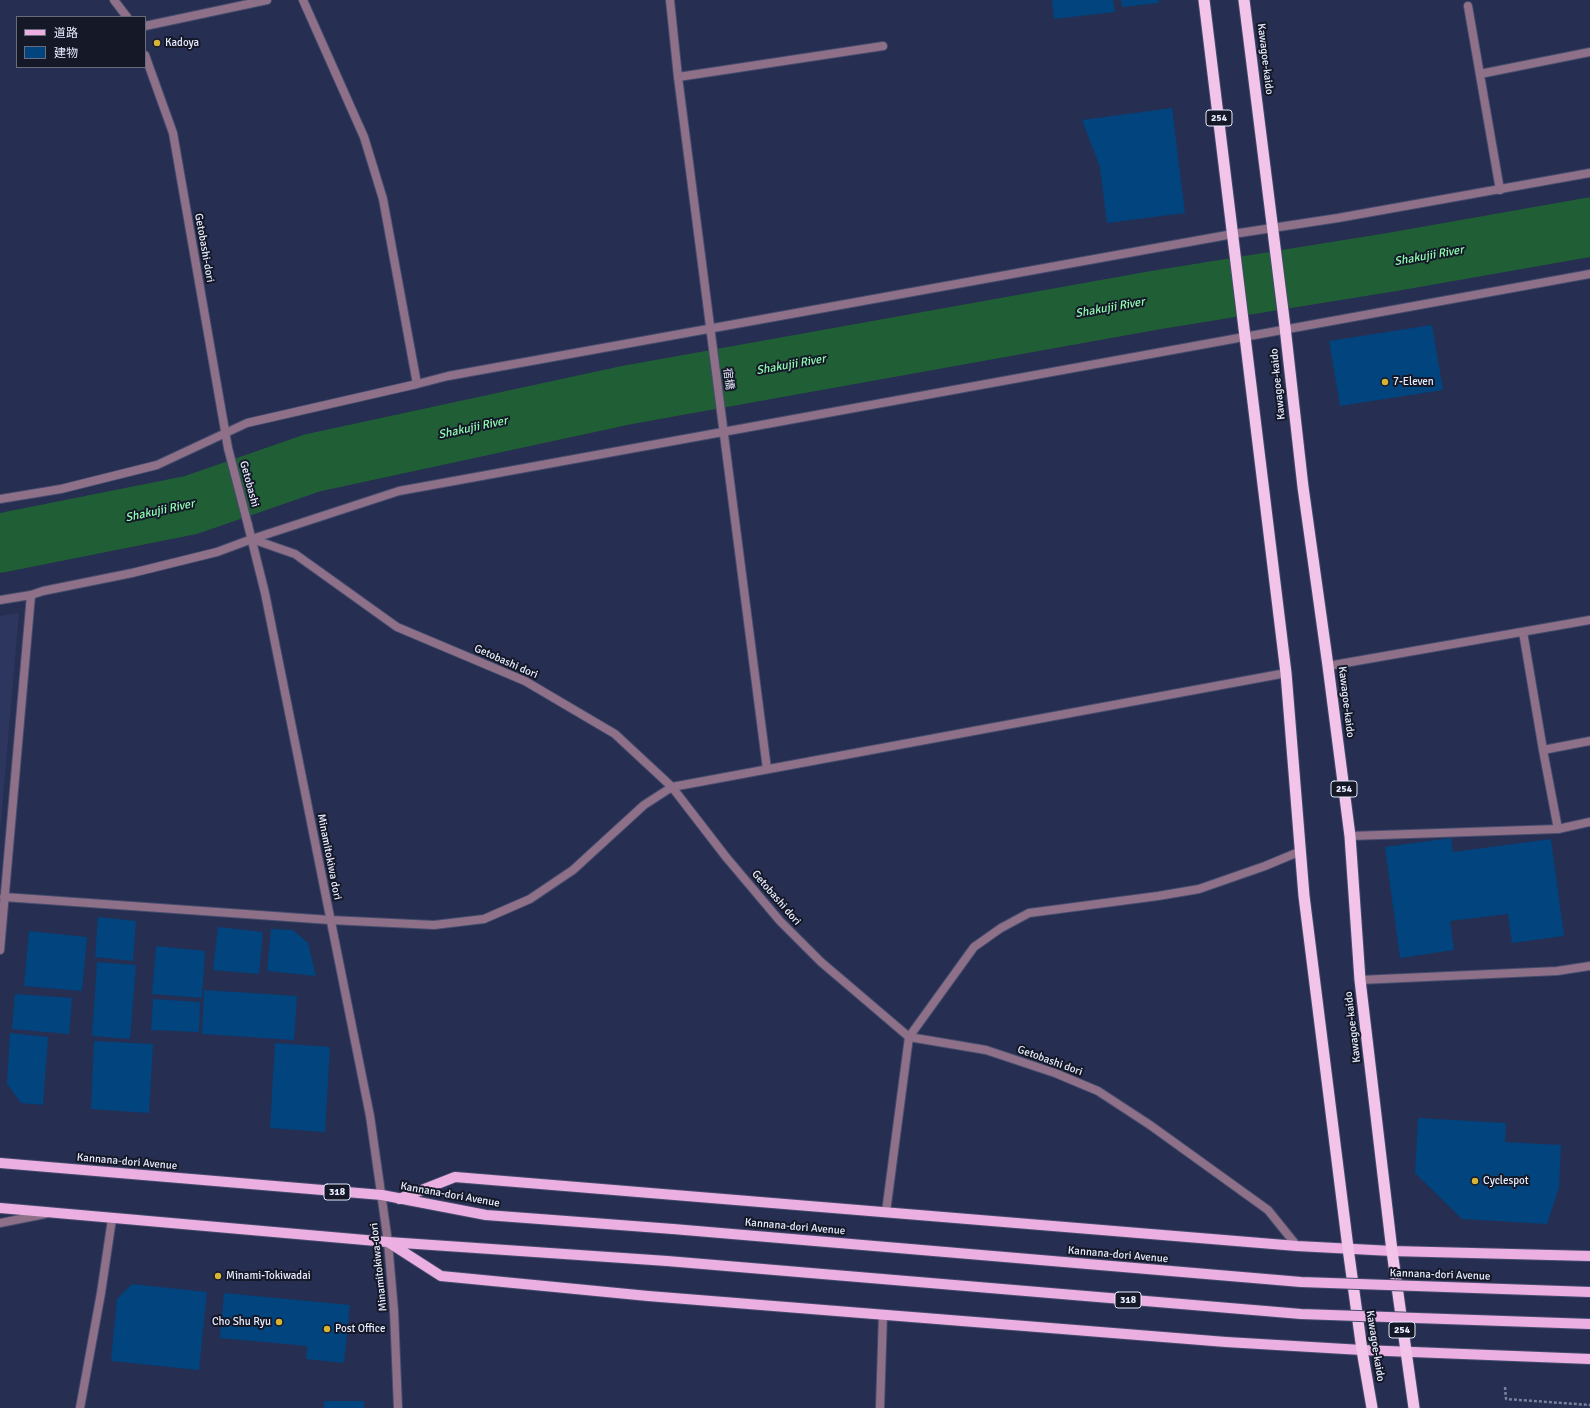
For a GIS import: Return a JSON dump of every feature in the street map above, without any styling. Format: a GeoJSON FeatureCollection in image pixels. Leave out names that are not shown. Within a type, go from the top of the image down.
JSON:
{"type":"FeatureCollection","features":[{"type":"Feature","properties":{"kind":"highway","name":"Kawagoe-kaido"},"geometry":{"type":"LineString","coordinates":[[1204,0],[1286,673],[1304,896],[1348,1248],[1362,1350],[1372,1408]]}},
{"type":"Feature","properties":{"kind":"highway","name":"Kawagoe-kaido"},"geometry":{"type":"LineString","coordinates":[[1244,0],[1285,328],[1303,487],[1350,836],[1360,980],[1392,1251],[1414,1408]]}},
{"type":"Feature","properties":{"kind":"main road","name":"Kannana-dori Avenue"},"geometry":{"type":"LineString","coordinates":[[0,1163],[382,1196],[486,1215],[673,1229],[1301,1282],[1590,1292]]}},
{"type":"Feature","properties":{"kind":"main road"},"geometry":{"type":"LineString","coordinates":[[399,1199],[455,1177],[1297,1246],[1392,1251],[1590,1256]]}},
{"type":"Feature","properties":{"kind":"main road","name":"318"},"geometry":{"type":"LineString","coordinates":[[0,1208],[388,1242],[667,1262],[1301,1314],[1590,1324]]}},
{"type":"Feature","properties":{"kind":"main road"},"geometry":{"type":"LineString","coordinates":[[388,1242],[441,1276],[648,1296],[1226,1342],[1362,1350],[1590,1359]]}},
{"type":"Feature","properties":{"kind":"street"},"geometry":{"type":"LineString","coordinates":[[114,0],[126,16]]}},
{"type":"Feature","properties":{"kind":"street"},"geometry":{"type":"LineString","coordinates":[[146,26],[267,0]]}},
{"type":"Feature","properties":{"kind":"street"},"geometry":{"type":"LineString","coordinates":[[303,0],[369,151],[383,199],[417,384]]}},
{"type":"Feature","properties":{"kind":"street","name":"宿橋"},"geometry":{"type":"LineString","coordinates":[[670,0],[678,77],[767,770]]}},
{"type":"Feature","properties":{"kind":"street"},"geometry":{"type":"LineString","coordinates":[[1468,6],[1500,190]]}},
{"type":"Feature","properties":{"kind":"street"},"geometry":{"type":"LineString","coordinates":[[678,77],[883,46]]}},
{"type":"Feature","properties":{"kind":"street"},"geometry":{"type":"LineString","coordinates":[[1480,74],[1590,52]]}},
{"type":"Feature","properties":{"kind":"street","name":"Getobashi-dori"},"geometry":{"type":"LineString","coordinates":[[146,57],[173,133],[228,448]]}},
{"type":"Feature","properties":{"kind":"street"},"geometry":{"type":"LineString","coordinates":[[0,499],[61,489],[157,465],[246,423],[448,376],[1233,235],[1500,190],[1590,173]]}},
{"type":"Feature","properties":{"kind":"street"},"geometry":{"type":"LineString","coordinates":[[0,600],[31,595],[43,591],[132,573],[217,552],[252,539],[399,491],[1285,328],[1590,274]]}},
{"type":"Feature","properties":{"kind":"street","name":"Getobashi"},"geometry":{"type":"LineString","coordinates":[[228,448],[248,525]]}},
{"type":"Feature","properties":{"kind":"street","name":"Minamitokiwa dori"},"geometry":{"type":"LineString","coordinates":[[248,525],[265,593],[370,1116],[382,1196]]}},
{"type":"Feature","properties":{"kind":"street","name":"Getobashi dori"},"geometry":{"type":"LineString","coordinates":[[252,539],[295,554],[397,627],[525,681],[615,734],[672,787],[726,857],[780,922],[821,962],[909,1037],[986,1050],[1054,1073],[1098,1091],[1150,1125],[1268,1210],[1297,1246]]}},
{"type":"Feature","properties":{"kind":"street"},"geometry":{"type":"LineString","coordinates":[[0,950],[31,595]]}},
{"type":"Feature","properties":{"kind":"street"},"geometry":{"type":"LineString","coordinates":[[1328,666],[1590,620]]}},
{"type":"Feature","properties":{"kind":"street"},"geometry":{"type":"LineString","coordinates":[[1523,632],[1558,829]]}},
{"type":"Feature","properties":{"kind":"street"},"geometry":{"type":"LineString","coordinates":[[4,897],[330,920],[434,925],[484,919],[530,899],[573,870],[644,805],[672,787],[1286,673]]}},
{"type":"Feature","properties":{"kind":"street"},"geometry":{"type":"LineString","coordinates":[[1543,750],[1590,741]]}},
{"type":"Feature","properties":{"kind":"street"},"geometry":{"type":"LineString","coordinates":[[1350,836],[1558,829],[1590,822]]}},
{"type":"Feature","properties":{"kind":"street"},"geometry":{"type":"LineString","coordinates":[[886,1212],[909,1037],[974,947],[1001,928],[1028,913],[1158,896],[1199,889],[1265,866],[1301,851]]}},
{"type":"Feature","properties":{"kind":"street"},"geometry":{"type":"LineString","coordinates":[[1360,980],[1557,971],[1590,966]]}},
{"type":"Feature","properties":{"kind":"street","name":"Minamitokiwa-dori"},"geometry":{"type":"LineString","coordinates":[[382,1196],[394,1311],[398,1408]]}},
{"type":"Feature","properties":{"kind":"street"},"geometry":{"type":"LineString","coordinates":[[0,1223],[50,1213]]}},
{"type":"Feature","properties":{"kind":"street"},"geometry":{"type":"LineString","coordinates":[[80,1408],[101,1293],[112,1219]]}},
{"type":"Feature","properties":{"kind":"street"},"geometry":{"type":"LineString","coordinates":[[880,1408],[883,1314]]}},
{"type":"Feature","properties":{"kind":"path"},"geometry":{"type":"LineString","coordinates":[[1505,1387],[1506,1399],[1590,1405]]}},
{"type":"Feature","properties":{"kind":"shaded area"},"geometry":{"type":"Polygon","coordinates":[[[19,613],[0,833],[0,616],[19,613]]]}},
{"type":"Feature","properties":{"kind":"building"},"geometry":{"type":"Polygon","coordinates":[[[1052,0],[1113,0],[1115,12],[1054,19],[1052,0]]]}},
{"type":"Feature","properties":{"kind":"building"},"geometry":{"type":"Polygon","coordinates":[[[1121,0],[1159,0],[1159,3],[1122,7],[1121,0]]]}},
{"type":"Feature","properties":{"kind":"building"},"geometry":{"type":"Polygon","coordinates":[[[1172,108],[1185,213],[1107,223],[1100,167],[1082,120],[1172,108]]]}},
{"type":"Feature","properties":{"kind":"building"},"geometry":{"type":"Polygon","coordinates":[[[1432,325],[1443,390],[1340,406],[1329,341],[1432,325]]]}},
{"type":"Feature","properties":{"kind":"building"},"geometry":{"type":"Polygon","coordinates":[[[1451,838],[1453,852],[1551,839],[1564,936],[1512,943],[1508,914],[1450,921],[1454,950],[1400,958],[1385,847],[1451,838]]]}},
{"type":"Feature","properties":{"kind":"building"},"geometry":{"type":"Polygon","coordinates":[[[98,917],[136,921],[133,961],[95,957],[98,917]]]}},
{"type":"Feature","properties":{"kind":"building"},"geometry":{"type":"Polygon","coordinates":[[[218,927],[263,932],[259,974],[213,970],[218,927]]]}},
{"type":"Feature","properties":{"kind":"building"},"geometry":{"type":"Polygon","coordinates":[[[271,929],[293,930],[308,943],[316,976],[267,971],[271,929]]]}},
{"type":"Feature","properties":{"kind":"building"},"geometry":{"type":"Polygon","coordinates":[[[29,931],[87,937],[82,991],[24,986],[29,931]]]}},
{"type":"Feature","properties":{"kind":"building"},"geometry":{"type":"Polygon","coordinates":[[[156,946],[205,951],[202,998],[152,994],[156,946]]]}},
{"type":"Feature","properties":{"kind":"building"},"geometry":{"type":"Polygon","coordinates":[[[97,962],[136,965],[130,1039],[92,1036],[97,962]]]}},
{"type":"Feature","properties":{"kind":"building"},"geometry":{"type":"Polygon","coordinates":[[[204,990],[297,996],[294,1040],[202,1034],[204,990]]]}},
{"type":"Feature","properties":{"kind":"building"},"geometry":{"type":"Polygon","coordinates":[[[15,994],[72,998],[69,1034],[12,1029],[15,994]]]}},
{"type":"Feature","properties":{"kind":"building"},"geometry":{"type":"Polygon","coordinates":[[[153,999],[200,1002],[199,1032],[151,1030],[153,999]]]}},
{"type":"Feature","properties":{"kind":"building"},"geometry":{"type":"Polygon","coordinates":[[[10,1033],[48,1037],[43,1105],[21,1103],[7,1084],[10,1033]]]}},
{"type":"Feature","properties":{"kind":"building"},"geometry":{"type":"Polygon","coordinates":[[[94,1041],[153,1044],[149,1113],[91,1109],[94,1041]]]}},
{"type":"Feature","properties":{"kind":"building"},"geometry":{"type":"Polygon","coordinates":[[[275,1043],[330,1047],[325,1132],[270,1128],[275,1043]]]}},
{"type":"Feature","properties":{"kind":"building"},"geometry":{"type":"Polygon","coordinates":[[[1418,1118],[1506,1123],[1505,1142],[1561,1145],[1559,1188],[1547,1224],[1462,1219],[1415,1173],[1418,1118]]]}},
{"type":"Feature","properties":{"kind":"building"},"geometry":{"type":"Polygon","coordinates":[[[132,1284],[207,1292],[199,1370],[111,1361],[117,1299],[132,1284]]]}},
{"type":"Feature","properties":{"kind":"building"},"geometry":{"type":"Polygon","coordinates":[[[224,1293],[350,1305],[344,1363],[306,1359],[307,1346],[220,1338],[224,1293]]]}},
{"type":"Feature","properties":{"kind":"building"},"geometry":{"type":"Polygon","coordinates":[[[324,1401],[364,1401],[364,1408],[324,1408],[324,1401]]]}},
{"type":"Feature","properties":{"kind":"waterway","name":"Shakujii River"},"geometry":{"type":"LineString","coordinates":[[0,543],[191,505],[312,463],[627,395],[1156,300],[1392,262],[1590,227]]}},
{"type":"Feature","properties":{"kind":"place","name":"Kadoya"},"geometry":{"type":"Point","coordinates":[157,43]}},
{"type":"Feature","properties":{"kind":"place","name":"7-Eleven"},"geometry":{"type":"Point","coordinates":[1385,382]}},
{"type":"Feature","properties":{"kind":"place","name":"Cyclespot"},"geometry":{"type":"Point","coordinates":[1475,1181]}},
{"type":"Feature","properties":{"kind":"place","name":"Minami-Tokiwadai"},"geometry":{"type":"Point","coordinates":[218,1276]}},
{"type":"Feature","properties":{"kind":"place","name":"Cho Shu Ryu"},"geometry":{"type":"Point","coordinates":[279,1322]}},
{"type":"Feature","properties":{"kind":"place","name":"Post Office"},"geometry":{"type":"Point","coordinates":[327,1329]}}]}
